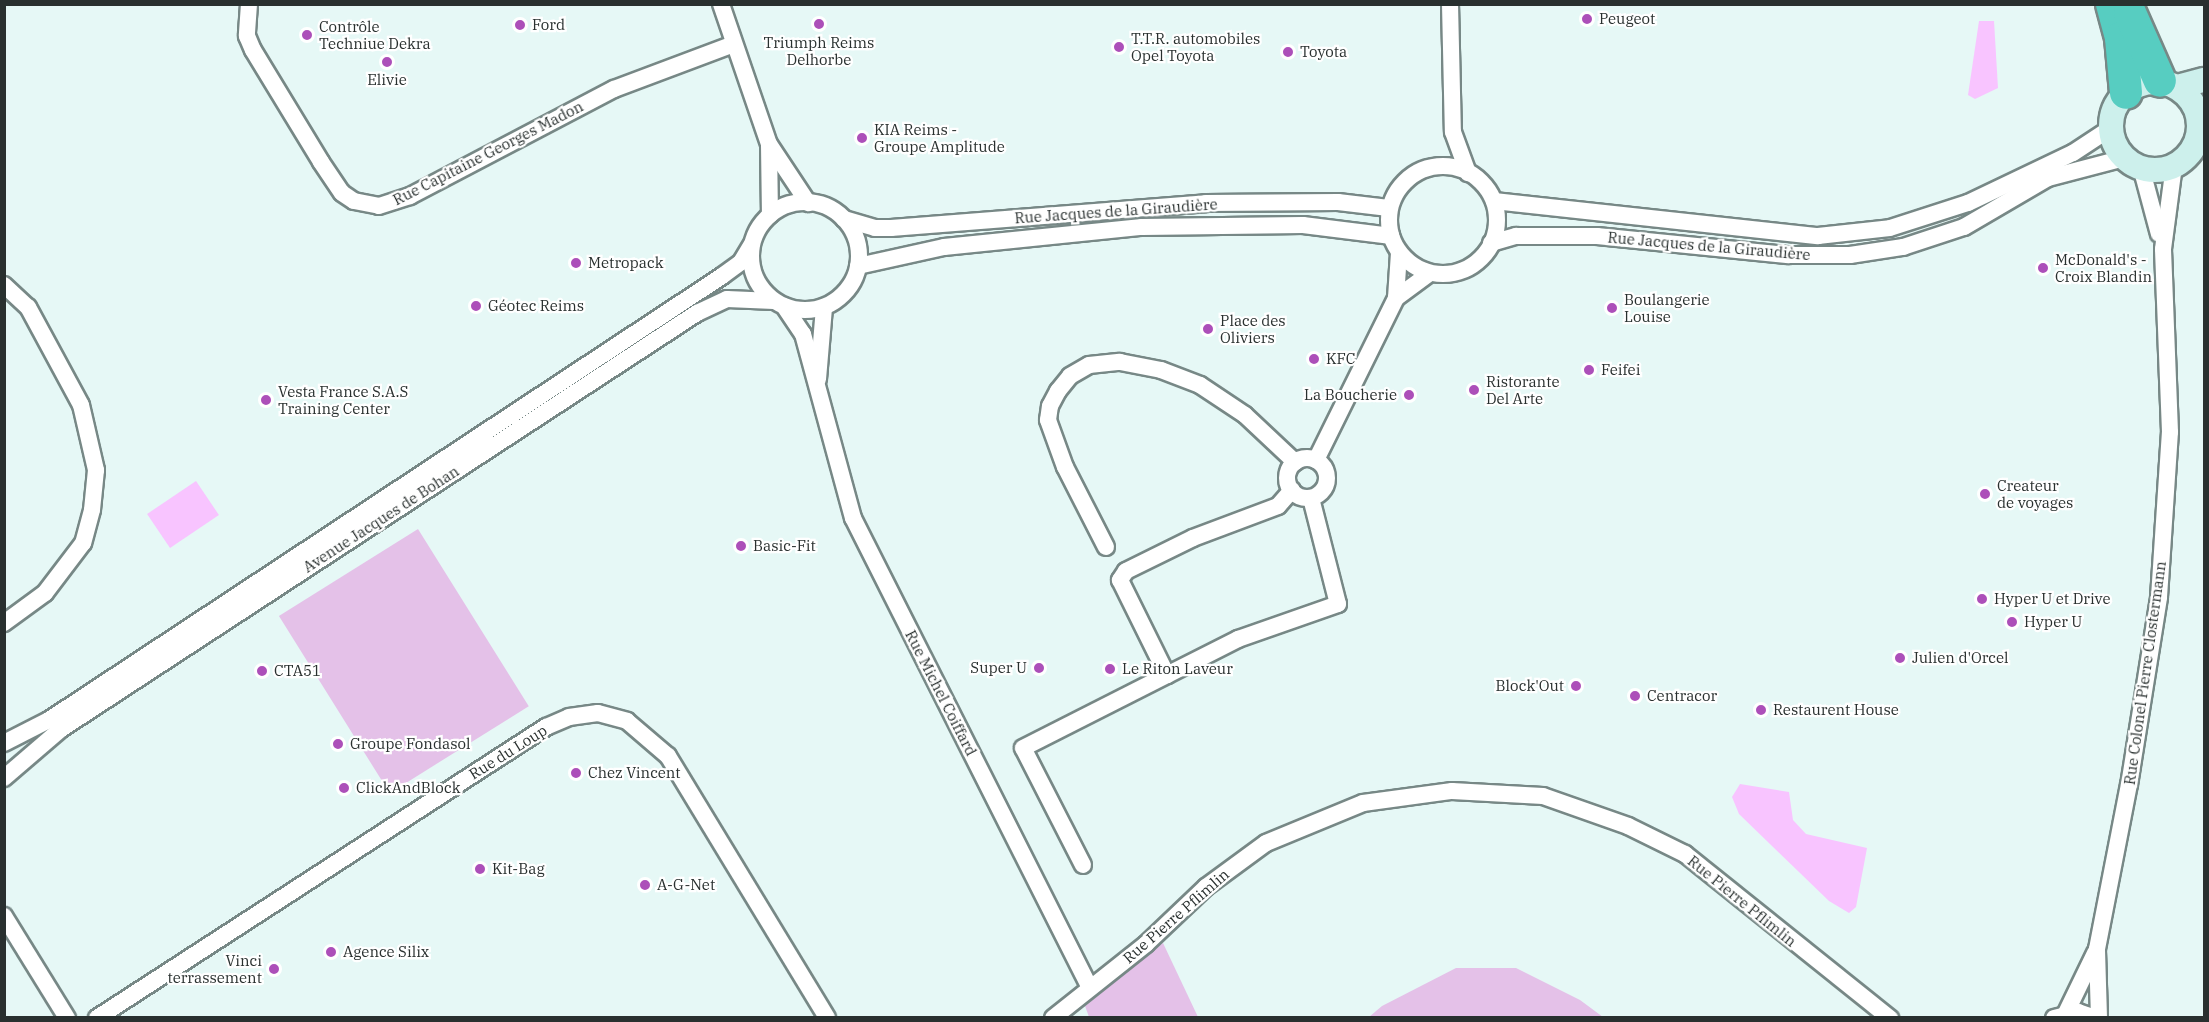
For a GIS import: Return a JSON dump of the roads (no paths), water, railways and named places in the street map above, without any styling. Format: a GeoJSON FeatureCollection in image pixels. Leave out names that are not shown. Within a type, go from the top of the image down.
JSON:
{"type":"FeatureCollection","features":[{"type":"Feature","properties":{"kind":"highway"},"geometry":{"type":"LineString","coordinates":[[2112,4],[2121,38],[2126,93]]}},
{"type":"Feature","properties":{"kind":"highway"},"geometry":{"type":"LineString","coordinates":[[2127,4],[2143,49],[2168,84]]}},
{"type":"Feature","properties":{"kind":"street","name":"Rue Capitaine Georges Madon"},"geometry":{"type":"LineString","coordinates":[[249,4],[247,36],[253,50],[321,162],[342,193],[354,201],[379,206],[410,196],[614,89],[734,44]]}},
{"type":"Feature","properties":{"kind":"street"},"geometry":{"type":"LineString","coordinates":[[721,4],[769,144],[808,202]]}},
{"type":"Feature","properties":{"kind":"street"},"geometry":{"type":"LineString","coordinates":[[1450,4],[1453,132],[1468,173]]}},
{"type":"Feature","properties":{"kind":"street"},"geometry":{"type":"LineString","coordinates":[[2168,84],[2191,98],[2201,111],[2200,131],[2193,148],[2174,166],[2149,170],[2117,152],[2111,128],[2116,103],[2143,82],[2168,84],[2205,80]]}},
{"type":"Feature","properties":{"kind":"street","name":"Rue Jacques de la Giraudière"},"geometry":{"type":"LineString","coordinates":[[1494,201],[1818,236],[1890,228],[1968,203],[2073,153],[2111,128]]}},
{"type":"Feature","properties":{"kind":"street"},"geometry":{"type":"LineString","coordinates":[[769,144],[770,215]]}},
{"type":"Feature","properties":{"kind":"street","name":"Rue Jacques de la Giraudière"},"geometry":{"type":"LineString","coordinates":[[1491,243],[1516,236],[1596,236],[1789,255],[1850,255],[1904,247],[1964,227],[2048,178],[2133,162]]}},
{"type":"Feature","properties":{"kind":"street","name":"Rue Colonel Pierre Clostermann"},"geometry":{"type":"LineString","coordinates":[[2133,162],[2163,249]]}},
{"type":"Feature","properties":{"kind":"street"},"geometry":{"type":"LineString","coordinates":[[1435,166],[1457,166],[1492,193],[1494,201],[1496,234],[1470,269],[1430,273],[1409,264],[1399,253],[1391,236],[1389,208],[1399,187],[1413,174],[1435,166]]}},
{"type":"Feature","properties":{"kind":"street","name":"Rue Colonel Pierre Clostermann"},"geometry":{"type":"LineString","coordinates":[[2097,1017],[2097,949],[2129,785],[2159,597],[2170,432],[2163,249],[2174,166]]}},
{"type":"Feature","properties":{"kind":"street"},"geometry":{"type":"LineString","coordinates":[[808,202],[821,205],[844,219],[858,249],[858,266],[840,297],[824,307],[811,310],[779,303],[754,276],[752,244],[770,215],[788,206],[808,202]]}},
{"type":"Feature","properties":{"kind":"street","name":"Rue Jacques de la Giraudière"},"geometry":{"type":"LineString","coordinates":[[844,219],[875,228],[891,228],[1206,203],[1338,202],[1389,208]]}},
{"type":"Feature","properties":{"kind":"street","name":"Rue Jacques de la Giraudière"},"geometry":{"type":"LineString","coordinates":[[858,266],[944,247],[1142,227],[1303,225],[1391,236]]}},
{"type":"Feature","properties":{"kind":"street","name":"Avenue Jacques de Bohan"},"geometry":{"type":"LineString","coordinates":[[4,742],[49,720],[741,262],[752,244]]}},
{"type":"Feature","properties":{"kind":"street"},"geometry":{"type":"LineString","coordinates":[[1316,460],[1396,298],[1399,253]]}},
{"type":"Feature","properties":{"kind":"street"},"geometry":{"type":"LineString","coordinates":[[1396,298],[1430,273]]}},
{"type":"Feature","properties":{"kind":"street"},"geometry":{"type":"LineString","coordinates":[[4,285],[28,307],[81,405],[96,470],[93,510],[82,543],[45,593],[4,623]]}},
{"type":"Feature","properties":{"kind":"street","name":"Avenue Jacques de Bohan"},"geometry":{"type":"LineString","coordinates":[[4,778],[61,729],[698,313],[728,299],[779,303]]}},
{"type":"Feature","properties":{"kind":"street","name":"Rue Michel Coiffard"},"geometry":{"type":"LineString","coordinates":[[779,303],[802,334],[853,518],[1090,988]]}},
{"type":"Feature","properties":{"kind":"street","name":"Rue Michel Coiffard"},"geometry":{"type":"LineString","coordinates":[[817,389],[824,307]]}},
{"type":"Feature","properties":{"kind":"street"},"geometry":{"type":"LineString","coordinates":[[1106,548],[1065,467],[1048,420],[1050,406],[1058,391],[1070,376],[1089,365],[1120,362],[1161,370],[1200,385],[1236,407],[1295,462],[1316,460]]}},
{"type":"Feature","properties":{"kind":"street"},"geometry":{"type":"LineString","coordinates":[[1292,490],[1311,498],[1320,494],[1328,480],[1327,472],[1316,460]]}},
{"type":"Feature","properties":{"kind":"street"},"geometry":{"type":"LineString","coordinates":[[1292,490],[1288,476],[1295,462]]}},
{"type":"Feature","properties":{"kind":"street"},"geometry":{"type":"LineString","coordinates":[[1167,675],[1120,580],[1126,571],[1194,538],[1278,506],[1292,490]]}},
{"type":"Feature","properties":{"kind":"street"},"geometry":{"type":"LineString","coordinates":[[1083,865],[1023,748],[1238,639],[1338,604],[1311,498]]}},
{"type":"Feature","properties":{"kind":"street","name":"Rue du Loup"},"geometry":{"type":"LineString","coordinates":[[97,1017],[546,727],[570,717],[598,713],[627,721],[668,756],[826,1017]]}},
{"type":"Feature","properties":{"kind":"street","name":"Rue Pierre Pflimlin"},"geometry":{"type":"LineString","coordinates":[[1053,1017],[1146,944],[1206,887],[1266,843],[1363,803],[1452,791],[1543,796],[1628,826],[1685,854],[1890,1017]]}},
{"type":"Feature","properties":{"kind":"street"},"geometry":{"type":"LineString","coordinates":[[4,902],[18,934],[67,1017]]}},
{"type":"Feature","properties":{"kind":"street"},"geometry":{"type":"LineString","coordinates":[[4,916],[18,934]]}},
{"type":"Feature","properties":{"kind":"street","name":"Rue Colonel Pierre Clostermann"},"geometry":{"type":"LineString","coordinates":[[2060,1015],[2097,949]]}},
{"type":"Feature","properties":{"kind":"street"},"geometry":{"type":"LineString","coordinates":[[2060,1015],[2097,1017]]}},
{"type":"Feature","properties":{"kind":"place","name":"Peugeot"},"geometry":{"type":"Point","coordinates":[1587,19]}},
{"type":"Feature","properties":{"kind":"place","name":"Triumph Reims Delhorbe"},"geometry":{"type":"Point","coordinates":[819,24]}},
{"type":"Feature","properties":{"kind":"place","name":"Ford"},"geometry":{"type":"Point","coordinates":[520,25]}},
{"type":"Feature","properties":{"kind":"place","name":"Contrôle Techniue Dekra"},"geometry":{"type":"Point","coordinates":[307,35]}},
{"type":"Feature","properties":{"kind":"place","name":"T.T.R. automobiles Opel Toyota"},"geometry":{"type":"Point","coordinates":[1119,47]}},
{"type":"Feature","properties":{"kind":"place","name":"Toyota"},"geometry":{"type":"Point","coordinates":[1288,52]}},
{"type":"Feature","properties":{"kind":"place","name":"Elivie"},"geometry":{"type":"Point","coordinates":[387,62]}},
{"type":"Feature","properties":{"kind":"place","name":"KIA Reims - Groupe Amplitude"},"geometry":{"type":"Point","coordinates":[862,138]}},
{"type":"Feature","properties":{"kind":"place","name":"Metropack"},"geometry":{"type":"Point","coordinates":[576,263]}},
{"type":"Feature","properties":{"kind":"place","name":"McDonald's - Croix Blandin"},"geometry":{"type":"Point","coordinates":[2043,268]}},
{"type":"Feature","properties":{"kind":"place","name":"Géotec Reims"},"geometry":{"type":"Point","coordinates":[476,306]}},
{"type":"Feature","properties":{"kind":"place","name":"Boulangerie Louise"},"geometry":{"type":"Point","coordinates":[1612,308]}},
{"type":"Feature","properties":{"kind":"place","name":"Place des Oliviers"},"geometry":{"type":"Point","coordinates":[1208,329]}},
{"type":"Feature","properties":{"kind":"place","name":"KFC"},"geometry":{"type":"Point","coordinates":[1314,359]}},
{"type":"Feature","properties":{"kind":"place","name":"Feifei"},"geometry":{"type":"Point","coordinates":[1589,370]}},
{"type":"Feature","properties":{"kind":"place","name":"Ristorante Del Arte"},"geometry":{"type":"Point","coordinates":[1474,390]}},
{"type":"Feature","properties":{"kind":"place","name":"La Boucherie"},"geometry":{"type":"Point","coordinates":[1409,395]}},
{"type":"Feature","properties":{"kind":"place","name":"Vesta France S.A.S Training Center"},"geometry":{"type":"Point","coordinates":[266,400]}},
{"type":"Feature","properties":{"kind":"place","name":"Createur de voyages"},"geometry":{"type":"Point","coordinates":[1985,494]}},
{"type":"Feature","properties":{"kind":"place","name":"Basic-Fit"},"geometry":{"type":"Point","coordinates":[741,546]}},
{"type":"Feature","properties":{"kind":"place","name":"Hyper U et Drive"},"geometry":{"type":"Point","coordinates":[1982,599]}},
{"type":"Feature","properties":{"kind":"place","name":"Hyper U"},"geometry":{"type":"Point","coordinates":[2012,622]}},
{"type":"Feature","properties":{"kind":"place","name":"Julien d'Orcel"},"geometry":{"type":"Point","coordinates":[1900,658]}},
{"type":"Feature","properties":{"kind":"place","name":"Super U"},"geometry":{"type":"Point","coordinates":[1039,668]}},
{"type":"Feature","properties":{"kind":"place","name":"Le Riton Laveur"},"geometry":{"type":"Point","coordinates":[1110,669]}},
{"type":"Feature","properties":{"kind":"place","name":"CTA51"},"geometry":{"type":"Point","coordinates":[262,671]}},
{"type":"Feature","properties":{"kind":"place","name":"Block'Out"},"geometry":{"type":"Point","coordinates":[1576,686]}},
{"type":"Feature","properties":{"kind":"place","name":"Centracor"},"geometry":{"type":"Point","coordinates":[1635,696]}},
{"type":"Feature","properties":{"kind":"place","name":"Restaurent House"},"geometry":{"type":"Point","coordinates":[1761,710]}},
{"type":"Feature","properties":{"kind":"place","name":"Groupe Fondasol"},"geometry":{"type":"Point","coordinates":[338,744]}},
{"type":"Feature","properties":{"kind":"place","name":"Chez Vincent"},"geometry":{"type":"Point","coordinates":[576,773]}},
{"type":"Feature","properties":{"kind":"place","name":"ClickAndBlock"},"geometry":{"type":"Point","coordinates":[344,788]}},
{"type":"Feature","properties":{"kind":"place","name":"Kit-Bag"},"geometry":{"type":"Point","coordinates":[480,869]}},
{"type":"Feature","properties":{"kind":"place","name":"A-G-Net"},"geometry":{"type":"Point","coordinates":[645,885]}},
{"type":"Feature","properties":{"kind":"place","name":"Agence Silix"},"geometry":{"type":"Point","coordinates":[331,952]}},
{"type":"Feature","properties":{"kind":"place","name":"Vinci terrassement"},"geometry":{"type":"Point","coordinates":[274,969]}}]}
